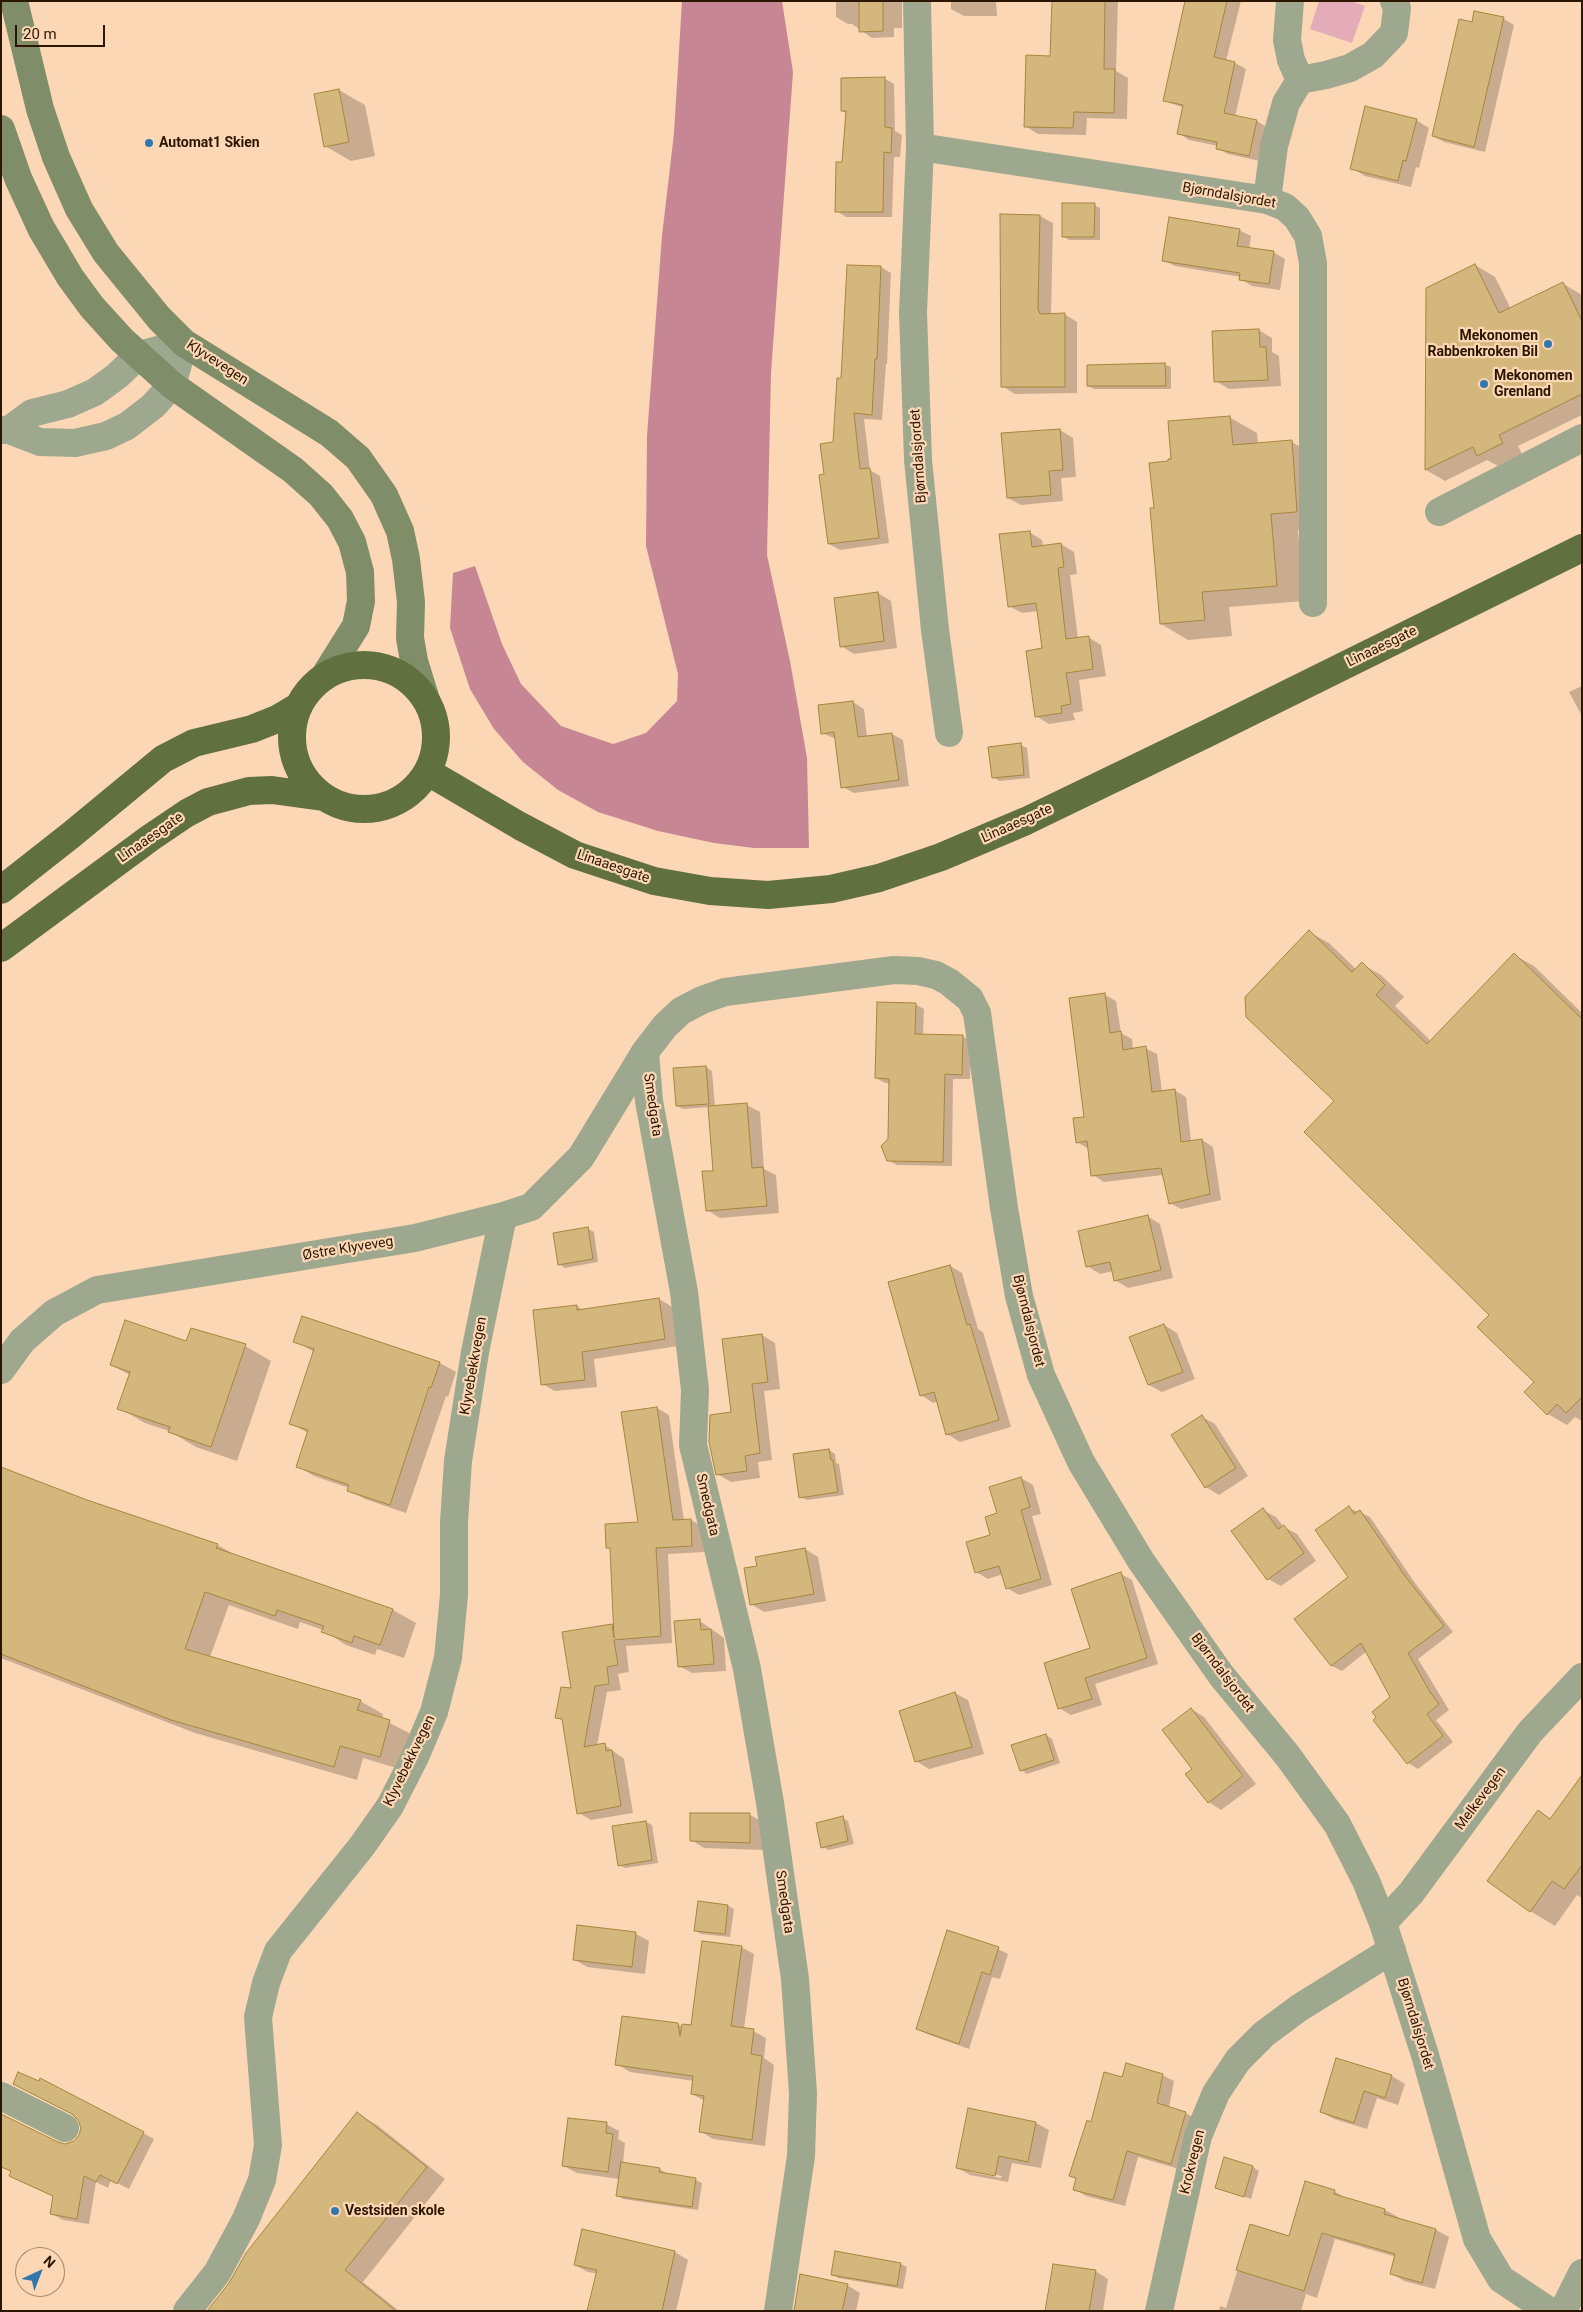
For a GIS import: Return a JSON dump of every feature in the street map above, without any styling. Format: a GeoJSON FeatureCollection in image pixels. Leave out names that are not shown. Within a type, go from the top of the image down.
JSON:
{"type":"FeatureCollection","features":[{"type":"Feature","properties":{"kind":"highway","name":"Linaaesgate"},"geometry":{"type":"LineString","coordinates":[[428,772],[520,826],[575,855],[654,881],[710,891],[768,895],[831,889],[879,878],[941,858],[1026,821],[1582,548]]}},
{"type":"Feature","properties":{"kind":"highway","name":"Linaaesgate"},"geometry":{"type":"LineString","coordinates":[[368,665],[391,670],[411,682],[426,700],[434,718],[437,736],[434,755],[428,772],[416,788],[400,801],[381,808],[361,810],[341,806],[323,797],[308,783],[297,765],[292,746],[292,725],[299,706],[309,690],[324,677],[345,667],[368,665]]}},
{"type":"Feature","properties":{"kind":"highway","name":"Linaaesgate"},"geometry":{"type":"LineString","coordinates":[[1,890],[163,759],[194,743],[252,729],[277,719],[299,706]]}},
{"type":"Feature","properties":{"kind":"highway","name":"Linaaesgate"},"geometry":{"type":"LineString","coordinates":[[1,948],[150,838],[187,813],[208,802],[249,791],[272,790],[323,797]]}},
{"type":"Feature","properties":{"kind":"main road","name":"Klyvevegen"},"geometry":{"type":"LineString","coordinates":[[14,1],[40,109],[56,157],[79,209],[106,254],[159,318],[184,343],[329,433],[358,458],[384,495],[400,531],[406,559],[410,602],[410,638],[414,661],[426,700]]}},
{"type":"Feature","properties":{"kind":"main road"},"geometry":{"type":"LineString","coordinates":[[1,129],[18,178],[37,220],[70,277],[92,306],[138,355],[172,385],[294,470],[321,495],[340,520],[352,542],[360,581],[361,600],[356,626],[324,677]]}},
{"type":"Feature","properties":{"kind":"street","name":"Bjørndalsjordet"},"geometry":{"type":"LineString","coordinates":[[917,1],[920,147],[913,312],[918,460],[934,630],[949,733]]}},
{"type":"Feature","properties":{"kind":"street"},"geometry":{"type":"LineString","coordinates":[[1290,1],[1287,40],[1291,60],[1300,80]]}},
{"type":"Feature","properties":{"kind":"street"},"geometry":{"type":"LineString","coordinates":[[1266,200],[1274,146],[1283,111],[1286,102],[1300,80],[1326,76],[1350,68],[1373,55],[1394,33],[1397,8],[1394,1]]}},
{"type":"Feature","properties":{"kind":"street","name":"Bjørndalsjordet"},"geometry":{"type":"LineString","coordinates":[[920,147],[1266,200],[1286,207],[1297,218],[1308,236],[1313,264],[1313,604]]}},
{"type":"Feature","properties":{"kind":"street"},"geometry":{"type":"LineString","coordinates":[[5,430],[32,413],[68,404],[95,392],[117,376],[138,355],[184,343]]}},
{"type":"Feature","properties":{"kind":"street"},"geometry":{"type":"LineString","coordinates":[[5,430],[40,442],[75,443],[106,436],[127,426],[153,406],[172,385],[184,343]]}},
{"type":"Feature","properties":{"kind":"street"},"geometry":{"type":"LineString","coordinates":[[1439,512],[1582,438]]}},
{"type":"Feature","properties":{"kind":"street","name":"Bjørndalsjordet"},"geometry":{"type":"LineString","coordinates":[[645,1052],[665,1026],[681,1011],[702,1000],[725,992],[894,970],[918,970],[936,975],[959,989],[970,999],[977,1013],[981,1033],[1004,1208],[1019,1296],[1041,1375],[1081,1462],[1141,1561],[1221,1675],[1287,1755],[1337,1824],[1366,1881],[1384,1923],[1426,2054],[1477,2239],[1501,2279],[1549,2311]]}},
{"type":"Feature","properties":{"kind":"street","name":"Østre Klyveveg"},"geometry":{"type":"LineString","coordinates":[[1,1370],[22,1340],[54,1313],[97,1290],[415,1238],[531,1207],[581,1157],[645,1052]]}},
{"type":"Feature","properties":{"kind":"street","name":"Smedgata"},"geometry":{"type":"LineString","coordinates":[[645,1052],[649,1101],[684,1292],[695,1390],[693,1445],[747,1669],[770,1803],[795,1979],[803,2093],[800,2156],[778,2311]]}},
{"type":"Feature","properties":{"kind":"street","name":"Klyvebekkvegen"},"geometry":{"type":"LineString","coordinates":[[187,2311],[216,2273],[246,2219],[262,2180],[268,2145],[258,2017],[266,1983],[278,1951],[362,1846],[390,1806],[415,1757],[434,1712],[448,1658],[454,1595],[454,1522],[458,1461],[475,1352],[503,1216]]}},
{"type":"Feature","properties":{"kind":"street","name":"Melkevegen"},"geometry":{"type":"LineString","coordinates":[[1384,1923],[1411,1893],[1530,1732],[1582,1677]]}},
{"type":"Feature","properties":{"kind":"street","name":"Krokvegen"},"geometry":{"type":"LineString","coordinates":[[1159,2311],[1198,2136],[1216,2093],[1238,2060],[1264,2034],[1299,2008],[1392,1950]]}},
{"type":"Feature","properties":{"kind":"street"},"geometry":{"type":"LineString","coordinates":[[1,2096],[65,2128]]}},
{"type":"Feature","properties":{"kind":"street"},"geometry":{"type":"LineString","coordinates":[[1563,2311],[1582,2273]]}},
{"type":"Feature","properties":{"kind":"shaded area"},"geometry":{"type":"Polygon","coordinates":[[[682,1],[782,1],[793,72],[771,373],[767,555],[790,661],[807,758],[809,848],[754,848],[714,843],[658,831],[598,812],[558,790],[523,762],[494,729],[470,689],[450,628],[453,573],[475,566],[502,644],[521,684],[561,726],[613,744],[646,733],[677,701],[678,674],[646,546],[647,436],[662,236],[674,133],[682,1]]]}},
{"type":"Feature","properties":{"kind":"shaded area"},"geometry":{"type":"Polygon","coordinates":[[[1319,1],[1351,1],[1365,6],[1352,43],[1310,29],[1319,1]]]}},
{"type":"Feature","properties":{"kind":"building"},"geometry":{"type":"Polygon","coordinates":[[[859,1],[883,1],[883,31],[859,32],[859,1]]]}},
{"type":"Feature","properties":{"kind":"building"},"geometry":{"type":"Polygon","coordinates":[[[1052,1],[1105,1],[1104,69],[1115,69],[1114,113],[1074,112],[1073,128],[1024,127],[1026,55],[1050,56],[1052,1]]]}},
{"type":"Feature","properties":{"kind":"building"},"geometry":{"type":"Polygon","coordinates":[[[1185,1],[1227,1],[1214,57],[1235,62],[1224,113],[1257,120],[1249,156],[1216,149],[1217,142],[1177,134],[1183,105],[1163,101],[1185,1]]]}},
{"type":"Feature","properties":{"kind":"building"},"geometry":{"type":"Polygon","coordinates":[[[1474,11],[1504,17],[1474,147],[1432,136],[1459,19],[1472,22],[1474,11]]]}},
{"type":"Feature","properties":{"kind":"building"},"geometry":{"type":"Polygon","coordinates":[[[885,77],[885,127],[892,128],[891,153],[884,152],[883,212],[835,212],[836,162],[842,162],[846,111],[841,111],[841,78],[885,77]]]}},
{"type":"Feature","properties":{"kind":"building"},"geometry":{"type":"Polygon","coordinates":[[[339,89],[349,142],[324,147],[314,94],[339,89]]]}},
{"type":"Feature","properties":{"kind":"building"},"geometry":{"type":"Polygon","coordinates":[[[1365,106],[1417,119],[1406,161],[1403,160],[1398,181],[1350,169],[1365,106]]]}},
{"type":"Feature","properties":{"kind":"building"},"geometry":{"type":"Polygon","coordinates":[[[1062,203],[1095,203],[1094,237],[1062,237],[1062,203]]]}},
{"type":"Feature","properties":{"kind":"building"},"geometry":{"type":"Polygon","coordinates":[[[1000,214],[1040,215],[1038,309],[1040,314],[1065,313],[1065,387],[1001,387],[1000,214]]]}},
{"type":"Feature","properties":{"kind":"building"},"geometry":{"type":"Polygon","coordinates":[[[1169,217],[1240,229],[1237,246],[1274,251],[1269,284],[1239,280],[1240,273],[1162,261],[1169,217]]]}},
{"type":"Feature","properties":{"kind":"building"},"geometry":{"type":"Polygon","coordinates":[[[1475,264],[1499,313],[1563,282],[1582,321],[1582,394],[1499,435],[1503,443],[1477,456],[1473,447],[1425,470],[1426,288],[1475,264]]]}},
{"type":"Feature","properties":{"kind":"building"},"geometry":{"type":"Polygon","coordinates":[[[847,265],[881,266],[877,359],[875,359],[872,415],[854,413],[860,469],[870,468],[879,538],[828,544],[819,475],[824,474],[820,444],[833,442],[837,378],[841,378],[847,265]]]}},
{"type":"Feature","properties":{"kind":"building"},"geometry":{"type":"Polygon","coordinates":[[[1259,329],[1260,347],[1266,347],[1268,380],[1214,382],[1212,331],[1259,329]]]}},
{"type":"Feature","properties":{"kind":"building"},"geometry":{"type":"Polygon","coordinates":[[[1165,363],[1166,386],[1087,386],[1087,365],[1165,363]]]}},
{"type":"Feature","properties":{"kind":"building"},"geometry":{"type":"Polygon","coordinates":[[[1230,416],[1233,445],[1292,440],[1297,512],[1271,514],[1277,586],[1202,592],[1205,620],[1160,624],[1150,508],[1154,508],[1149,463],[1171,459],[1168,421],[1230,416]]]}},
{"type":"Feature","properties":{"kind":"building"},"geometry":{"type":"Polygon","coordinates":[[[1060,429],[1063,470],[1049,471],[1051,495],[1007,498],[1001,433],[1060,429]]]}},
{"type":"Feature","properties":{"kind":"building"},"geometry":{"type":"Polygon","coordinates":[[[1030,531],[1032,547],[1061,543],[1064,567],[1058,568],[1066,639],[1089,636],[1093,669],[1066,673],[1071,704],[1061,706],[1062,713],[1035,717],[1026,651],[1042,648],[1036,603],[1008,607],[999,534],[1030,531]]]}},
{"type":"Feature","properties":{"kind":"building"},"geometry":{"type":"Polygon","coordinates":[[[878,592],[884,641],[840,647],[834,598],[878,592]]]}},
{"type":"Feature","properties":{"kind":"building"},"geometry":{"type":"Polygon","coordinates":[[[853,701],[858,737],[892,733],[899,780],[841,788],[834,732],[821,734],[818,705],[853,701]]]}},
{"type":"Feature","properties":{"kind":"building"},"geometry":{"type":"Polygon","coordinates":[[[1021,743],[1024,775],[992,778],[988,747],[1021,743]]]}},
{"type":"Feature","properties":{"kind":"building"},"geometry":{"type":"Polygon","coordinates":[[[1309,930],[1352,972],[1362,962],[1385,985],[1376,995],[1427,1044],[1514,953],[1582,1019],[1582,1397],[1566,1413],[1557,1404],[1547,1415],[1524,1392],[1534,1382],[1477,1327],[1489,1315],[1304,1132],[1334,1101],[1246,1017],[1245,997],[1309,930]]]}},
{"type":"Feature","properties":{"kind":"building"},"geometry":{"type":"Polygon","coordinates":[[[1105,993],[1110,1033],[1121,1031],[1123,1050],[1146,1046],[1152,1092],[1175,1089],[1181,1142],[1202,1139],[1210,1194],[1169,1204],[1161,1168],[1091,1176],[1087,1141],[1076,1143],[1073,1118],[1084,1117],[1069,998],[1105,993]]]}},
{"type":"Feature","properties":{"kind":"building"},"geometry":{"type":"Polygon","coordinates":[[[877,1002],[916,1003],[915,1034],[963,1035],[962,1075],[945,1074],[943,1162],[887,1161],[881,1146],[888,1139],[889,1079],[875,1078],[877,1002]]]}},
{"type":"Feature","properties":{"kind":"building"},"geometry":{"type":"Polygon","coordinates":[[[706,1066],[709,1104],[676,1106],[673,1068],[706,1066]]]}},
{"type":"Feature","properties":{"kind":"building"},"geometry":{"type":"Polygon","coordinates":[[[747,1103],[752,1168],[763,1167],[767,1206],[706,1211],[702,1171],[713,1171],[708,1106],[747,1103]]]}},
{"type":"Feature","properties":{"kind":"building"},"geometry":{"type":"Polygon","coordinates":[[[1148,1215],[1161,1270],[1114,1281],[1110,1262],[1086,1267],[1078,1231],[1148,1215]]]}},
{"type":"Feature","properties":{"kind":"building"},"geometry":{"type":"Polygon","coordinates":[[[588,1227],[593,1259],[558,1265],[553,1233],[588,1227]]]}},
{"type":"Feature","properties":{"kind":"building"},"geometry":{"type":"Polygon","coordinates":[[[950,1265],[967,1325],[970,1324],[999,1420],[946,1435],[934,1392],[920,1396],[888,1282],[950,1265]]]}},
{"type":"Feature","properties":{"kind":"building"},"geometry":{"type":"Polygon","coordinates":[[[659,1298],[665,1339],[582,1352],[585,1380],[541,1385],[533,1310],[577,1305],[577,1310],[659,1298]]]}},
{"type":"Feature","properties":{"kind":"building"},"geometry":{"type":"Polygon","coordinates":[[[302,1316],[440,1362],[431,1388],[429,1387],[390,1505],[347,1491],[349,1485],[296,1467],[308,1430],[289,1424],[314,1349],[293,1342],[302,1316]]]}},
{"type":"Feature","properties":{"kind":"building"},"geometry":{"type":"Polygon","coordinates":[[[125,1320],[186,1341],[191,1328],[246,1344],[211,1447],[168,1432],[170,1427],[117,1409],[130,1372],[110,1365],[125,1320]]]}},
{"type":"Feature","properties":{"kind":"building"},"geometry":{"type":"Polygon","coordinates":[[[1164,1324],[1183,1372],[1148,1385],[1129,1337],[1164,1324]]]}},
{"type":"Feature","properties":{"kind":"building"},"geometry":{"type":"Polygon","coordinates":[[[762,1334],[768,1382],[752,1384],[760,1453],[745,1456],[747,1471],[716,1475],[709,1442],[710,1415],[731,1412],[722,1339],[762,1334]]]}},
{"type":"Feature","properties":{"kind":"building"},"geometry":{"type":"Polygon","coordinates":[[[657,1407],[673,1520],[691,1519],[692,1546],[656,1548],[661,1636],[614,1640],[618,1665],[607,1667],[609,1684],[595,1686],[584,1747],[605,1743],[606,1751],[612,1750],[621,1806],[577,1814],[562,1719],[555,1718],[561,1687],[571,1688],[562,1632],[612,1624],[614,1638],[610,1548],[606,1548],[605,1524],[638,1522],[621,1412],[657,1407]]]}},
{"type":"Feature","properties":{"kind":"building"},"geometry":{"type":"Polygon","coordinates":[[[1202,1415],[1236,1468],[1205,1488],[1171,1435],[1202,1415]]]}},
{"type":"Feature","properties":{"kind":"building"},"geometry":{"type":"Polygon","coordinates":[[[829,1449],[831,1460],[833,1460],[838,1492],[799,1498],[793,1454],[829,1449]]]}},
{"type":"Feature","properties":{"kind":"building"},"geometry":{"type":"Polygon","coordinates":[[[1,1467],[87,1500],[218,1544],[216,1548],[393,1609],[380,1645],[354,1636],[352,1643],[321,1632],[324,1626],[277,1610],[275,1616],[205,1592],[185,1649],[361,1700],[357,1710],[390,1720],[380,1757],[340,1746],[334,1767],[171,1720],[1,1654],[1,1467]]]}},
{"type":"Feature","properties":{"kind":"building"},"geometry":{"type":"Polygon","coordinates":[[[1021,1477],[1030,1507],[1021,1510],[1041,1579],[1006,1589],[999,1566],[975,1573],[966,1542],[990,1535],[985,1517],[997,1513],[989,1487],[1021,1477]]]}},
{"type":"Feature","properties":{"kind":"building"},"geometry":{"type":"Polygon","coordinates":[[[1349,1506],[1354,1514],[1360,1510],[1405,1576],[1444,1626],[1408,1653],[1439,1704],[1427,1714],[1443,1736],[1407,1764],[1373,1720],[1376,1717],[1372,1712],[1390,1697],[1361,1643],[1331,1666],[1294,1619],[1348,1577],[1315,1530],[1349,1506]]]}},
{"type":"Feature","properties":{"kind":"building"},"geometry":{"type":"Polygon","coordinates":[[[1263,1508],[1278,1529],[1284,1525],[1304,1553],[1267,1580],[1231,1531],[1263,1508]]]}},
{"type":"Feature","properties":{"kind":"building"},"geometry":{"type":"Polygon","coordinates":[[[805,1548],[814,1594],[750,1605],[744,1568],[757,1566],[755,1557],[805,1548]]]}},
{"type":"Feature","properties":{"kind":"building"},"geometry":{"type":"Polygon","coordinates":[[[1121,1572],[1147,1658],[1085,1678],[1092,1699],[1058,1709],[1044,1663],[1090,1648],[1071,1589],[1121,1572]]]}},
{"type":"Feature","properties":{"kind":"building"},"geometry":{"type":"Polygon","coordinates":[[[700,1619],[701,1630],[711,1629],[714,1664],[678,1667],[674,1621],[700,1619]]]}},
{"type":"Feature","properties":{"kind":"building"},"geometry":{"type":"Polygon","coordinates":[[[955,1692],[972,1747],[915,1762],[899,1711],[955,1692]]]}},
{"type":"Feature","properties":{"kind":"building"},"geometry":{"type":"Polygon","coordinates":[[[1191,1708],[1243,1776],[1208,1803],[1185,1774],[1192,1769],[1162,1730],[1191,1708]]]}},
{"type":"Feature","properties":{"kind":"building"},"geometry":{"type":"Polygon","coordinates":[[[1046,1734],[1054,1760],[1020,1771],[1011,1745],[1046,1734]]]}},
{"type":"Feature","properties":{"kind":"building"},"geometry":{"type":"Polygon","coordinates":[[[1582,1775],[1582,1865],[1564,1889],[1552,1881],[1530,1912],[1487,1881],[1538,1810],[1550,1819],[1582,1775]]]}},
{"type":"Feature","properties":{"kind":"building"},"geometry":{"type":"Polygon","coordinates":[[[690,1813],[750,1813],[750,1843],[690,1841],[690,1813]]]}},
{"type":"Feature","properties":{"kind":"building"},"geometry":{"type":"Polygon","coordinates":[[[843,1816],[848,1841],[821,1848],[816,1823],[843,1816]]]}},
{"type":"Feature","properties":{"kind":"building"},"geometry":{"type":"Polygon","coordinates":[[[646,1821],[652,1860],[618,1866],[612,1826],[646,1821]]]}},
{"type":"Feature","properties":{"kind":"building"},"geometry":{"type":"Polygon","coordinates":[[[698,1901],[728,1905],[725,1934],[694,1931],[698,1901]]]}},
{"type":"Feature","properties":{"kind":"building"},"geometry":{"type":"Polygon","coordinates":[[[577,1925],[636,1932],[632,1967],[573,1960],[577,1925]]]}},
{"type":"Feature","properties":{"kind":"building"},"geometry":{"type":"Polygon","coordinates":[[[947,1930],[999,1947],[990,1975],[982,1972],[959,2044],[916,2029],[947,1930]]]}},
{"type":"Feature","properties":{"kind":"building"},"geometry":{"type":"Polygon","coordinates":[[[702,1941],[742,1946],[731,2026],[754,2029],[751,2054],[762,2056],[752,2140],[699,2132],[704,2096],[691,2094],[693,2076],[615,2065],[622,2016],[678,2023],[680,2036],[682,2024],[691,2025],[702,1941]]]}},
{"type":"Feature","properties":{"kind":"building"},"geometry":{"type":"Polygon","coordinates":[[[1336,2058],[1392,2075],[1385,2098],[1364,2091],[1354,2123],[1320,2112],[1336,2058]]]}},
{"type":"Feature","properties":{"kind":"building"},"geometry":{"type":"Polygon","coordinates":[[[1126,2063],[1163,2074],[1157,2103],[1186,2112],[1171,2164],[1127,2151],[1113,2200],[1073,2190],[1076,2178],[1069,2176],[1087,2120],[1091,2122],[1104,2072],[1122,2077],[1126,2063]]]}},
{"type":"Feature","properties":{"kind":"building"},"geometry":{"type":"Polygon","coordinates":[[[18,2072],[39,2081],[40,2078],[144,2132],[117,2184],[100,2175],[96,2182],[84,2176],[77,2219],[50,2214],[53,2196],[9,2176],[11,2171],[1,2167],[1,2114],[65,2144],[74,2141],[79,2135],[81,2128],[78,2120],[72,2114],[13,2084],[18,2072]]]}},
{"type":"Feature","properties":{"kind":"building"},"geometry":{"type":"Polygon","coordinates":[[[968,2108],[1036,2122],[1028,2162],[999,2156],[995,2176],[956,2168],[968,2108]]]}},
{"type":"Feature","properties":{"kind":"building","name":"Vestsiden skole"},"geometry":{"type":"Polygon","coordinates":[[[357,2112],[427,2167],[345,2270],[396,2311],[207,2311],[229,2283],[246,2253],[357,2112]]]}},
{"type":"Feature","properties":{"kind":"building"},"geometry":{"type":"Polygon","coordinates":[[[568,2118],[607,2122],[606,2133],[613,2134],[608,2172],[562,2166],[568,2118]]]}},
{"type":"Feature","properties":{"kind":"building"},"geometry":{"type":"Polygon","coordinates":[[[1224,2157],[1253,2166],[1244,2197],[1215,2188],[1224,2157]]]}},
{"type":"Feature","properties":{"kind":"building"},"geometry":{"type":"Polygon","coordinates":[[[621,2162],[660,2168],[659,2172],[696,2178],[692,2207],[616,2196],[621,2162]]]}},
{"type":"Feature","properties":{"kind":"building"},"geometry":{"type":"Polygon","coordinates":[[[1305,2181],[1335,2190],[1334,2194],[1385,2209],[1384,2214],[1436,2229],[1422,2283],[1390,2274],[1395,2254],[1322,2233],[1304,2291],[1236,2270],[1250,2224],[1289,2236],[1305,2181]]]}},
{"type":"Feature","properties":{"kind":"building"},"geometry":{"type":"Polygon","coordinates":[[[582,2229],[675,2251],[662,2311],[587,2311],[597,2270],[574,2265],[582,2229]]]}},
{"type":"Feature","properties":{"kind":"building"},"geometry":{"type":"Polygon","coordinates":[[[835,2251],[901,2263],[897,2286],[831,2275],[835,2251]]]}},
{"type":"Feature","properties":{"kind":"building"},"geometry":{"type":"Polygon","coordinates":[[[1053,2264],[1096,2270],[1089,2311],[1045,2311],[1053,2264]]]}},
{"type":"Feature","properties":{"kind":"building"},"geometry":{"type":"Polygon","coordinates":[[[800,2274],[848,2284],[842,2311],[794,2311],[800,2274]]]}},
{"type":"Feature","properties":{"kind":"place","name":"Automat1 Skien"},"geometry":{"type":"Point","coordinates":[149,143]}},
{"type":"Feature","properties":{"kind":"place","name":"Mekonomen Rabbenkroken Bil"},"geometry":{"type":"Point","coordinates":[1548,344]}},
{"type":"Feature","properties":{"kind":"place","name":"Mekonomen Grenland"},"geometry":{"type":"Point","coordinates":[1484,384]}},
{"type":"Feature","properties":{"kind":"place","name":"Vestsiden skole"},"geometry":{"type":"Point","coordinates":[335,2211]}}]}
